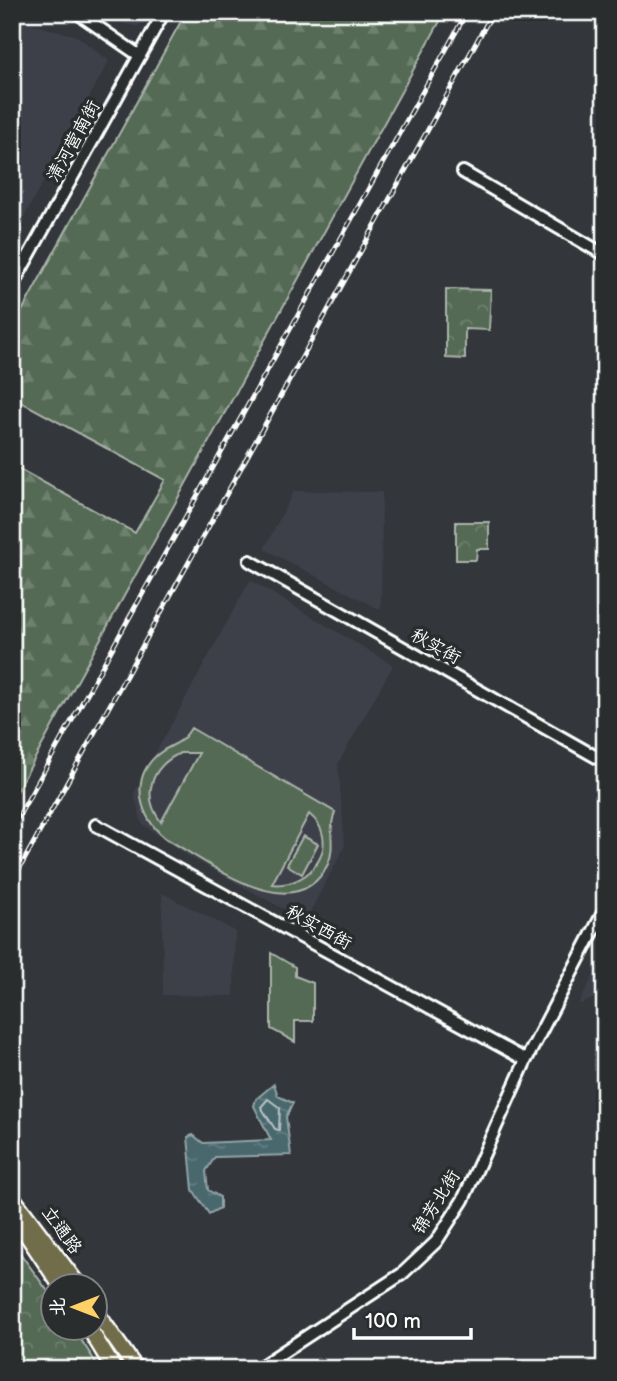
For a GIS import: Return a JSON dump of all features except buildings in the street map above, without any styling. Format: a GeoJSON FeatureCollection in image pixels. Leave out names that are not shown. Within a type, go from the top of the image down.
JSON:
{"type":"FeatureCollection","features":[{"type":"Feature","properties":{"kind":"main road"},"geometry":{"type":"LineString","coordinates":[[12,1197],[38,1211]]}},
{"type":"Feature","properties":{"kind":"main road","name":"立通路"},"geometry":{"type":"LineString","coordinates":[[12,1197],[68,1272]]}},
{"type":"Feature","properties":{"kind":"main road","name":"立通路"},"geometry":{"type":"LineString","coordinates":[[12,1219],[27,1235],[52,1272]]}},
{"type":"Feature","properties":{"kind":"main road"},"geometry":{"type":"LineString","coordinates":[[108,1329],[136,1369]]}},
{"type":"Feature","properties":{"kind":"main road"},"geometry":{"type":"LineString","coordinates":[[98,1342],[114,1369]]}},
{"type":"Feature","properties":{"kind":"street"},"geometry":{"type":"LineString","coordinates":[[76,12],[140,56]]}},
{"type":"Feature","properties":{"kind":"street","name":"清河营南街"},"geometry":{"type":"LineString","coordinates":[[12,286],[164,12]]}},
{"type":"Feature","properties":{"kind":"street"},"geometry":{"type":"LineString","coordinates":[[463,172],[605,255]]}},
{"type":"Feature","properties":{"kind":"street","name":"秋实街"},"geometry":{"type":"LineString","coordinates":[[250,561],[605,762]]}},
{"type":"Feature","properties":{"kind":"street","name":"秋实西街"},"geometry":{"type":"LineString","coordinates":[[96,825],[526,1060]]}},
{"type":"Feature","properties":{"kind":"street","name":"锦芳北街"},"geometry":{"type":"LineString","coordinates":[[257,1369],[402,1274],[436,1242],[463,1200],[526,1060],[605,908]]}},
{"type":"Feature","properties":{"kind":"shaded area"},"geometry":{"type":"Polygon","coordinates":[[[102,12],[152,12],[148,21],[137,26],[125,24],[102,12]]]}},
{"type":"Feature","properties":{"kind":"shaded area"},"geometry":{"type":"Polygon","coordinates":[[[12,19],[77,36],[109,61],[12,239],[12,19]]]}},
{"type":"Feature","properties":{"kind":"shaded area"},"geometry":{"type":"Polygon","coordinates":[[[294,491],[382,492],[381,610],[264,549],[294,491]]]}},
{"type":"Feature","properties":{"kind":"shaded area"},"geometry":{"type":"Polygon","coordinates":[[[250,580],[393,665],[338,764],[345,846],[305,921],[188,856],[142,824],[134,793],[250,580]]]}},
{"type":"Feature","properties":{"kind":"shaded area"},"geometry":{"type":"Polygon","coordinates":[[[162,893],[235,931],[234,996],[163,995],[162,893]]]}},
{"type":"Feature","properties":{"kind":"shaded area"},"geometry":{"type":"Polygon","coordinates":[[[605,954],[605,994],[578,1005],[605,954]]]}},
{"type":"Feature","properties":{"kind":"green space"},"geometry":{"type":"Polygon","coordinates":[[[186,12],[445,12],[12,800],[12,465],[135,533],[165,480],[12,397],[12,329],[186,12]]]}},
{"type":"Feature","properties":{"kind":"green space"},"geometry":{"type":"Polygon","coordinates":[[[446,289],[491,290],[489,330],[465,329],[465,359],[446,358],[446,289]]]}},
{"type":"Feature","properties":{"kind":"green space"},"geometry":{"type":"Polygon","coordinates":[[[456,522],[489,522],[489,549],[477,549],[476,560],[456,560],[456,522]]]}},
{"type":"Feature","properties":{"kind":"green space"},"geometry":{"type":"Polygon","coordinates":[[[191,728],[335,812],[328,864],[313,883],[295,892],[273,892],[250,885],[165,838],[156,829],[149,820],[141,798],[143,776],[157,755],[187,734],[191,728]],[[180,753],[162,766],[152,783],[151,802],[161,822],[199,753],[180,753]],[[309,814],[272,884],[286,884],[299,879],[318,861],[323,849],[323,837],[319,825],[309,814]]]}},
{"type":"Feature","properties":{"kind":"green space"},"geometry":{"type":"Polygon","coordinates":[[[303,836],[318,844],[302,874],[287,865],[303,836]]]}},
{"type":"Feature","properties":{"kind":"green space"},"geometry":{"type":"Polygon","coordinates":[[[271,953],[295,967],[295,976],[313,983],[313,1021],[295,1021],[295,1042],[271,1029],[271,953]]]}},
{"type":"Feature","properties":{"kind":"green space"},"geometry":{"type":"Polygon","coordinates":[[[12,1242],[38,1278],[38,1342],[82,1342],[100,1369],[12,1369],[12,1242]]]}},
{"type":"Feature","properties":{"kind":"water"},"geometry":{"type":"Polygon","coordinates":[[[274,1084],[278,1096],[293,1103],[286,1117],[291,1155],[215,1157],[206,1171],[208,1190],[220,1197],[220,1208],[209,1214],[193,1190],[188,1137],[193,1135],[203,1143],[271,1140],[254,1106],[256,1099],[274,1084]]]}},
{"type":"Feature","properties":{"kind":"railway"},"geometry":{"type":"LineString","coordinates":[[12,828],[467,12]]}},
{"type":"Feature","properties":{"kind":"railway"},"geometry":{"type":"LineString","coordinates":[[12,882],[493,12]]}}]}
